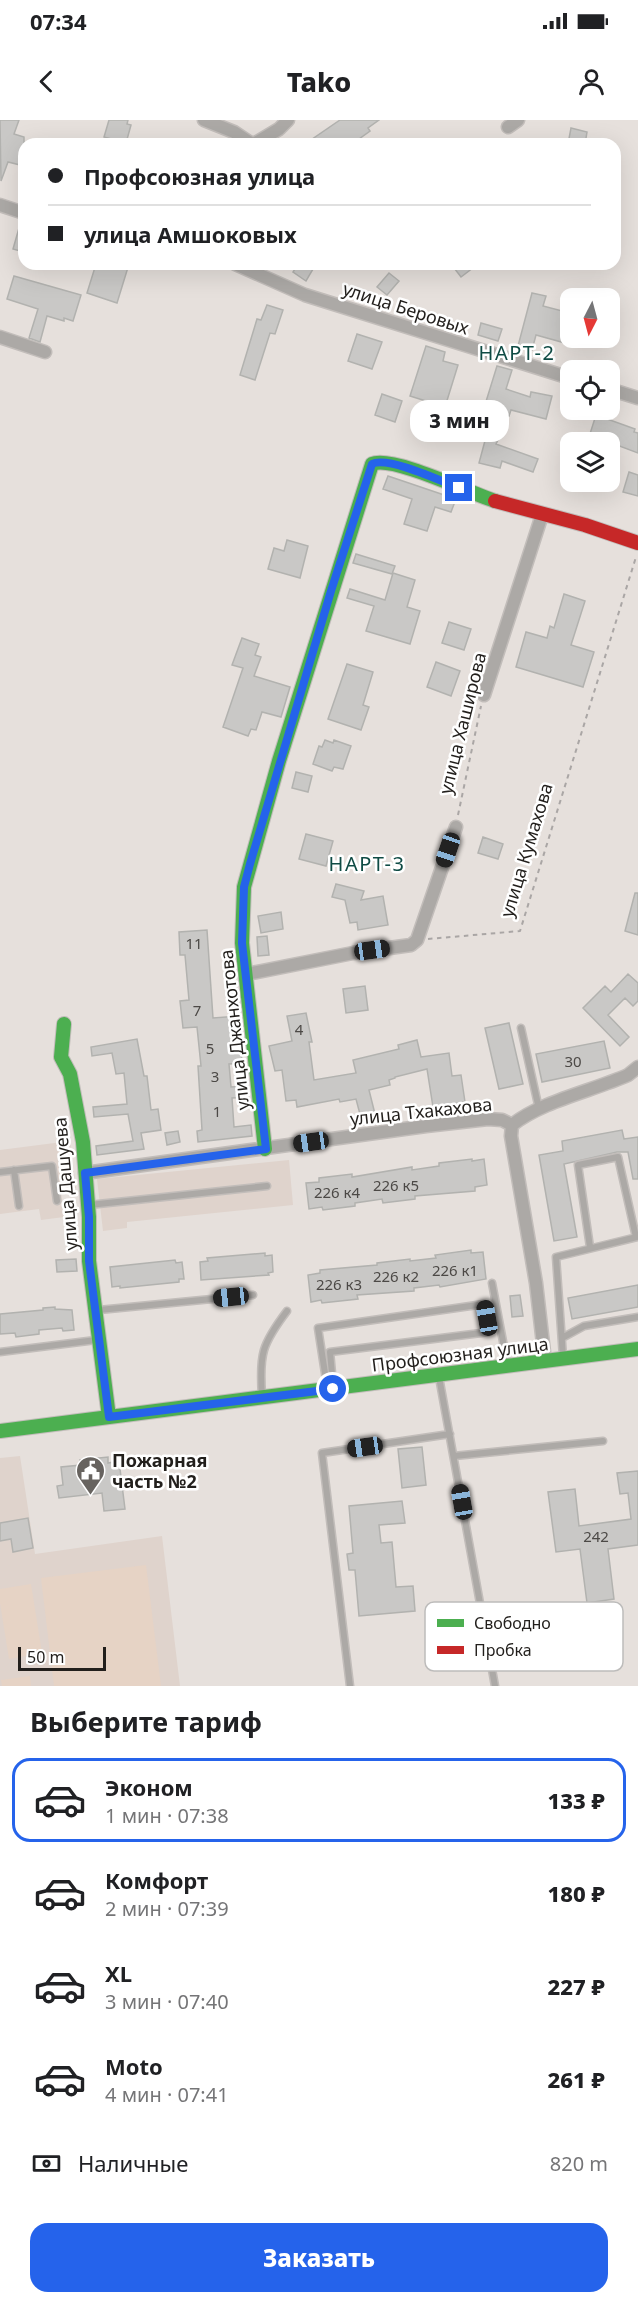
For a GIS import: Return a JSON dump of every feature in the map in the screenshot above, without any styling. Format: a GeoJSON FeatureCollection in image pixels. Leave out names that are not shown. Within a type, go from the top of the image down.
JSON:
{"type":"FeatureCollection","features":[{"type":"Feature","properties":{"kind":"street"},"geometry":{"type":"LineString","coordinates":[[204,120],[244,138]]}},
{"type":"Feature","properties":{"kind":"street"},"geometry":{"type":"LineString","coordinates":[[263,138],[279,129],[288,120]]}},
{"type":"Feature","properties":{"kind":"street"},"geometry":{"type":"LineString","coordinates":[[0,205],[18,211]]}},
{"type":"Feature","properties":{"kind":"street","name":"улица Беровых"},"geometry":{"type":"LineString","coordinates":[[249,270],[305,295],[560,375]]}},
{"type":"Feature","properties":{"kind":"street"},"geometry":{"type":"LineString","coordinates":[[0,337],[45,352]]}},
{"type":"Feature","properties":{"kind":"street"},"geometry":{"type":"LineString","coordinates":[[620,392],[638,398]]}},
{"type":"Feature","properties":{"kind":"street","name":"улица Джанхотова"},"geometry":{"type":"LineString","coordinates":[[266,1149],[242,943],[244,887],[279,760],[372,464],[379,461],[419,472],[479,495],[542,515]]}},
{"type":"Feature","properties":{"kind":"street"},"geometry":{"type":"LineString","coordinates":[[542,515],[585,525],[638,543]]}},
{"type":"Feature","properties":{"kind":"street","name":"улица Хаширова"},"geometry":{"type":"LineString","coordinates":[[483,695],[542,515]]}},
{"type":"Feature","properties":{"kind":"street"},"geometry":{"type":"LineString","coordinates":[[247,974],[353,953],[411,945],[417,940],[456,827]]}},
{"type":"Feature","properties":{"kind":"street","name":"улица Дашуева"},"geometry":{"type":"LineString","coordinates":[[64,1024],[59,1050],[63,1067],[70,1074],[83,1142],[88,1205],[89,1261],[109,1417]]}},
{"type":"Feature","properties":{"kind":"street","name":"улица Тхакахова"},"geometry":{"type":"LineString","coordinates":[[266,1149],[488,1119],[502,1120],[512,1125],[539,1109],[607,1084],[628,1075],[638,1067]]}},
{"type":"Feature","properties":{"kind":"street"},"geometry":{"type":"LineString","coordinates":[[512,1125],[511,1137],[536,1283],[545,1361]]}},
{"type":"Feature","properties":{"kind":"street"},"geometry":{"type":"LineString","coordinates":[[85,1173],[266,1149]]}},
{"type":"Feature","properties":{"kind":"street","name":"Профсоюзная улица"},"geometry":{"type":"LineString","coordinates":[[0,1431],[638,1349]]}},
{"type":"Feature","properties":{"kind":"lane"},"geometry":{"type":"LineString","coordinates":[[521,1028],[539,1109]]}},
{"type":"Feature","properties":{"kind":"lane"},"geometry":{"type":"LineString","coordinates":[[564,1359],[556,1257],[637,1237],[618,1157],[578,1165],[590,1247]]}},
{"type":"Feature","properties":{"kind":"lane"},"geometry":{"type":"LineString","coordinates":[[0,1172],[52,1166],[57,1201]]}},
{"type":"Feature","properties":{"kind":"lane"},"geometry":{"type":"LineString","coordinates":[[14,1170],[19,1206]]}},
{"type":"Feature","properties":{"kind":"lane"},"geometry":{"type":"LineString","coordinates":[[88,1205],[267,1186]]}},
{"type":"Feature","properties":{"kind":"lane"},"geometry":{"type":"LineString","coordinates":[[492,1283],[507,1366]]}},
{"type":"Feature","properties":{"kind":"lane"},"geometry":{"type":"LineString","coordinates":[[96,1311],[253,1295]]}},
{"type":"Feature","properties":{"kind":"lane"},"geometry":{"type":"LineString","coordinates":[[484,1304],[489,1332],[330,1352],[330,1389],[318,1328],[484,1304]]}},
{"type":"Feature","properties":{"kind":"lane"},"geometry":{"type":"LineString","coordinates":[[262,1398],[261,1359],[263,1350],[270,1334],[287,1311]]}},
{"type":"Feature","properties":{"kind":"lane"},"geometry":{"type":"LineString","coordinates":[[562,1338],[584,1326],[638,1317]]}},
{"type":"Feature","properties":{"kind":"lane"},"geometry":{"type":"LineString","coordinates":[[0,1352],[99,1340]]}},
{"type":"Feature","properties":{"kind":"lane"},"geometry":{"type":"LineString","coordinates":[[439,1375],[480,1602]]}},
{"type":"Feature","properties":{"kind":"lane"},"geometry":{"type":"LineString","coordinates":[[351,1686],[322,1453],[450,1434]]}},
{"type":"Feature","properties":{"kind":"lane"},"geometry":{"type":"LineString","coordinates":[[454,1456],[603,1441]]}},
{"type":"Feature","properties":{"kind":"lane"},"geometry":{"type":"LineString","coordinates":[[492,1671],[495,1686]]}},
{"type":"Feature","properties":{"kind":"path","name":"улица Кумахова"},"geometry":{"type":"LineString","coordinates":[[417,940],[520,931],[638,549]]}},
{"type":"Feature","properties":{"kind":"path","name":"улица Хаширова"},"geometry":{"type":"LineString","coordinates":[[456,827],[483,695]]}},
{"type":"Feature","properties":{"kind":"shaded area"},"geometry":{"type":"Polygon","coordinates":[[[70,1141],[76,1188],[61,1190],[64,1217],[41,1220],[39,1209],[0,1214],[0,1150],[70,1141]]]}},
{"type":"Feature","properties":{"kind":"shaded area"},"geometry":{"type":"Polygon","coordinates":[[[289,1160],[293,1205],[127,1222],[127,1228],[103,1231],[97,1179],[289,1160]]]}},
{"type":"Feature","properties":{"kind":"shaded area"},"geometry":{"type":"Polygon","coordinates":[[[20,1456],[35,1554],[162,1536],[180,1686],[0,1686],[0,1458],[20,1456]]]}},
{"type":"Feature","properties":{"kind":"shaded area"},"geometry":{"type":"Polygon","coordinates":[[[146,1565],[161,1686],[54,1686],[41,1578],[146,1565]]]}},
{"type":"Feature","properties":{"kind":"shaded area"},"geometry":{"type":"Polygon","coordinates":[[[31,1584],[42,1653],[9,1659],[0,1589],[31,1584]]]}},
{"type":"Feature","properties":{"kind":"shaded area"},"geometry":{"type":"Polygon","coordinates":[[[30,1676],[31,1686],[2,1686],[1,1680],[30,1676]]]}},
{"type":"Feature","properties":{"kind":"building"},"geometry":{"type":"Polygon","coordinates":[[[0,120],[19,120],[14,134],[24,138],[18,138],[18,164],[8,162],[1,181],[0,120]]]}},
{"type":"Feature","properties":{"kind":"building"},"geometry":{"type":"Polygon","coordinates":[[[109,120],[128,120],[127,124],[131,125],[127,138],[104,137],[109,120]]]}},
{"type":"Feature","properties":{"kind":"building"},"geometry":{"type":"Polygon","coordinates":[[[340,120],[379,120],[368,128],[370,131],[360,138],[314,138],[340,120]]]}},
{"type":"Feature","properties":{"kind":"building"},"geometry":{"type":"Polygon","coordinates":[[[571,128],[587,132],[586,138],[569,138],[571,128]]]}},
{"type":"Feature","properties":{"kind":"building"},"geometry":{"type":"Polygon","coordinates":[[[18,232],[18,250],[13,249],[18,232]]]}},
{"type":"Feature","properties":{"kind":"building"},"geometry":{"type":"Polygon","coordinates":[[[94,270],[127,270],[117,303],[87,293],[94,270]]]}},
{"type":"Feature","properties":{"kind":"building"},"geometry":{"type":"Polygon","coordinates":[[[294,270],[312,270],[306,281],[293,272],[294,270]]]}},
{"type":"Feature","properties":{"kind":"building"},"geometry":{"type":"Polygon","coordinates":[[[456,270],[470,270],[461,277],[456,270]]]}},
{"type":"Feature","properties":{"kind":"building"},"geometry":{"type":"Polygon","coordinates":[[[389,273],[399,281],[387,295],[377,287],[389,273]]]}},
{"type":"Feature","properties":{"kind":"building"},"geometry":{"type":"Polygon","coordinates":[[[14,276],[81,295],[73,321],[47,316],[40,342],[29,338],[38,309],[7,299],[14,276]]]}},
{"type":"Feature","properties":{"kind":"building"},"geometry":{"type":"Polygon","coordinates":[[[532,293],[546,296],[543,306],[560,310],[560,342],[536,335],[532,350],[518,346],[532,293]]]}},
{"type":"Feature","properties":{"kind":"building"},"geometry":{"type":"Polygon","coordinates":[[[267,305],[283,310],[275,334],[270,333],[255,380],[240,375],[257,319],[261,320],[267,305]]]}},
{"type":"Feature","properties":{"kind":"building"},"geometry":{"type":"Polygon","coordinates":[[[481,323],[502,329],[498,341],[478,335],[481,323]]]}},
{"type":"Feature","properties":{"kind":"building"},"geometry":{"type":"Polygon","coordinates":[[[357,334],[382,342],[372,369],[348,361],[357,334]]]}},
{"type":"Feature","properties":{"kind":"building"},"geometry":{"type":"Polygon","coordinates":[[[426,346],[445,352],[443,361],[458,365],[445,407],[410,396],[426,346]]]}},
{"type":"Feature","properties":{"kind":"building"},"geometry":{"type":"Polygon","coordinates":[[[497,366],[512,370],[506,389],[530,397],[531,392],[552,396],[546,419],[511,410],[509,416],[484,408],[497,366]]]}},
{"type":"Feature","properties":{"kind":"building"},"geometry":{"type":"Polygon","coordinates":[[[382,394],[402,401],[395,422],[375,415],[382,394]]]}},
{"type":"Feature","properties":{"kind":"building"},"geometry":{"type":"Polygon","coordinates":[[[446,408],[480,420],[476,431],[442,420],[446,408]]]}},
{"type":"Feature","properties":{"kind":"building"},"geometry":{"type":"Polygon","coordinates":[[[594,420],[610,420],[635,429],[634,432],[638,433],[638,453],[620,446],[620,432],[591,432],[594,420]]]}},
{"type":"Feature","properties":{"kind":"building"},"geometry":{"type":"Polygon","coordinates":[[[486,437],[498,440],[496,444],[538,459],[533,472],[502,461],[500,468],[479,463],[486,437]]]}},
{"type":"Feature","properties":{"kind":"building"},"geometry":{"type":"Polygon","coordinates":[[[629,472],[638,475],[638,496],[623,492],[629,472]]]}},
{"type":"Feature","properties":{"kind":"building"},"geometry":{"type":"Polygon","coordinates":[[[388,476],[456,499],[451,512],[435,507],[427,531],[404,524],[412,499],[383,489],[388,476]]]}},
{"type":"Feature","properties":{"kind":"building"},"geometry":{"type":"Polygon","coordinates":[[[287,540],[308,546],[300,578],[268,569],[274,548],[284,551],[287,540]]]}},
{"type":"Feature","properties":{"kind":"building"},"geometry":{"type":"Polygon","coordinates":[[[356,554],[395,566],[392,574],[353,563],[356,554]]]}},
{"type":"Feature","properties":{"kind":"building"},"geometry":{"type":"Polygon","coordinates":[[[393,573],[415,580],[407,607],[420,611],[410,644],[366,631],[374,606],[347,598],[350,589],[385,600],[393,573]]]}},
{"type":"Feature","properties":{"kind":"building"},"geometry":{"type":"Polygon","coordinates":[[[564,594],[585,601],[571,645],[594,652],[583,687],[516,667],[526,632],[547,638],[550,626],[554,628],[564,594]]]}},
{"type":"Feature","properties":{"kind":"building"},"geometry":{"type":"Polygon","coordinates":[[[449,622],[471,629],[464,650],[442,643],[449,622]]]}},
{"type":"Feature","properties":{"kind":"building"},"geometry":{"type":"Polygon","coordinates":[[[242,638],[259,644],[255,655],[261,657],[254,676],[290,687],[281,717],[262,712],[256,730],[251,729],[248,736],[223,727],[243,668],[232,665],[242,638]]]}},
{"type":"Feature","properties":{"kind":"building"},"geometry":{"type":"Polygon","coordinates":[[[436,662],[460,671],[451,696],[427,687],[436,662]]]}},
{"type":"Feature","properties":{"kind":"building"},"geometry":{"type":"Polygon","coordinates":[[[347,664],[373,672],[363,705],[369,707],[361,730],[328,719],[347,664]]]}},
{"type":"Feature","properties":{"kind":"building"},"geometry":{"type":"Polygon","coordinates":[[[325,740],[333,743],[334,740],[351,746],[343,769],[334,767],[332,771],[313,764],[319,746],[322,747],[325,740]]]}},
{"type":"Feature","properties":{"kind":"building"},"geometry":{"type":"Polygon","coordinates":[[[296,772],[312,776],[308,792],[292,788],[296,772]]]}},
{"type":"Feature","properties":{"kind":"building"},"geometry":{"type":"Polygon","coordinates":[[[306,834],[333,841],[326,866],[299,859],[306,834]]]}},
{"type":"Feature","properties":{"kind":"building"},"geometry":{"type":"Polygon","coordinates":[[[483,837],[503,844],[498,859],[478,853],[483,837]]]}},
{"type":"Feature","properties":{"kind":"building"},"geometry":{"type":"Polygon","coordinates":[[[336,884],[364,891],[361,900],[383,896],[388,925],[358,930],[357,922],[350,923],[345,900],[332,897],[336,884]]]}},
{"type":"Feature","properties":{"kind":"building"},"geometry":{"type":"Polygon","coordinates":[[[635,893],[638,893],[638,935],[625,931],[635,893]]]}},
{"type":"Feature","properties":{"kind":"building"},"geometry":{"type":"Polygon","coordinates":[[[281,912],[283,929],[261,933],[258,916],[281,912]]]}},
{"type":"Feature","properties":{"kind":"building"},"geometry":{"type":"Polygon","coordinates":[[[207,930],[213,1018],[239,1016],[242,1063],[229,1064],[231,1087],[247,1086],[248,1097],[232,1098],[234,1127],[251,1125],[252,1136],[198,1142],[197,1131],[202,1130],[198,1066],[201,1066],[197,1027],[183,1028],[180,1001],[189,1000],[185,955],[180,955],[179,932],[207,930]]]}},
{"type":"Feature","properties":{"kind":"building"},"geometry":{"type":"Polygon","coordinates":[[[267,936],[269,955],[258,956],[257,937],[267,936]]]}},
{"type":"Feature","properties":{"kind":"building"},"geometry":{"type":"Polygon","coordinates":[[[628,974],[638,983],[638,1001],[633,1006],[625,998],[608,1015],[629,1037],[620,1046],[583,1008],[605,986],[611,992],[628,974]]]}},
{"type":"Feature","properties":{"kind":"building"},"geometry":{"type":"Polygon","coordinates":[[[365,986],[368,1010],[346,1013],[343,989],[365,986]]]}},
{"type":"Feature","properties":{"kind":"building"},"geometry":{"type":"Polygon","coordinates":[[[306,1013],[312,1042],[309,1042],[314,1080],[356,1073],[353,1060],[399,1049],[398,1045],[417,1040],[421,1057],[449,1053],[452,1076],[461,1075],[465,1102],[433,1107],[427,1069],[395,1077],[389,1080],[390,1085],[369,1090],[375,1114],[361,1118],[356,1099],[340,1102],[339,1099],[297,1107],[296,1100],[286,1101],[282,1070],[275,1071],[269,1046],[292,1041],[287,1016],[306,1013]]]}},
{"type":"Feature","properties":{"kind":"building"},"geometry":{"type":"Polygon","coordinates":[[[509,1023],[523,1084],[499,1089],[485,1028],[509,1023]]]}},
{"type":"Feature","properties":{"kind":"building"},"geometry":{"type":"Polygon","coordinates":[[[137,1039],[144,1076],[147,1076],[151,1110],[158,1109],[161,1130],[141,1133],[144,1149],[97,1155],[96,1146],[133,1141],[128,1114],[94,1117],[93,1107],[127,1104],[124,1073],[116,1074],[112,1053],[92,1056],[91,1047],[137,1039]]]}},
{"type":"Feature","properties":{"kind":"building"},"geometry":{"type":"Polygon","coordinates":[[[604,1041],[610,1068],[542,1082],[536,1054],[604,1041]]]}},
{"type":"Feature","properties":{"kind":"building"},"geometry":{"type":"Polygon","coordinates":[[[622,1130],[624,1139],[638,1137],[638,1179],[633,1179],[628,1152],[617,1152],[564,1164],[577,1237],[554,1241],[539,1155],[563,1151],[562,1141],[622,1130]]]}},
{"type":"Feature","properties":{"kind":"building"},"geometry":{"type":"Polygon","coordinates":[[[178,1131],[180,1142],[167,1145],[165,1133],[178,1131]]]}},
{"type":"Feature","properties":{"kind":"building"},"geometry":{"type":"Polygon","coordinates":[[[472,1159],[472,1161],[484,1159],[487,1185],[475,1187],[475,1191],[415,1196],[415,1199],[383,1203],[382,1199],[355,1203],[355,1206],[323,1210],[322,1207],[309,1209],[306,1183],[319,1182],[319,1178],[352,1174],[352,1177],[412,1167],[412,1170],[439,1166],[439,1163],[472,1159]]]}},
{"type":"Feature","properties":{"kind":"building"},"geometry":{"type":"Polygon","coordinates":[[[471,1250],[471,1253],[483,1252],[486,1279],[440,1287],[439,1285],[414,1288],[414,1291],[357,1295],[358,1299],[311,1302],[308,1275],[320,1273],[320,1270],[436,1258],[435,1255],[471,1250]]]}},
{"type":"Feature","properties":{"kind":"building"},"geometry":{"type":"Polygon","coordinates":[[[265,1253],[265,1256],[272,1255],[273,1272],[268,1273],[269,1275],[201,1280],[200,1262],[208,1261],[207,1258],[265,1253]]]}},
{"type":"Feature","properties":{"kind":"building"},"geometry":{"type":"Polygon","coordinates":[[[76,1259],[77,1271],[57,1272],[56,1260],[76,1259]]]}},
{"type":"Feature","properties":{"kind":"building"},"geometry":{"type":"Polygon","coordinates":[[[175,1260],[176,1263],[182,1262],[184,1279],[179,1279],[179,1282],[112,1287],[110,1267],[175,1260]]]}},
{"type":"Feature","properties":{"kind":"building"},"geometry":{"type":"Polygon","coordinates":[[[638,1285],[638,1307],[572,1319],[568,1298],[638,1285]]]}},
{"type":"Feature","properties":{"kind":"building"},"geometry":{"type":"Polygon","coordinates":[[[520,1295],[523,1316],[512,1317],[510,1296],[520,1295]]]}},
{"type":"Feature","properties":{"kind":"building"},"geometry":{"type":"Polygon","coordinates":[[[55,1307],[55,1309],[72,1310],[74,1330],[63,1331],[62,1328],[39,1330],[39,1334],[16,1337],[15,1333],[0,1334],[0,1314],[55,1307]]]}},
{"type":"Feature","properties":{"kind":"building"},"geometry":{"type":"Polygon","coordinates":[[[422,1447],[426,1485],[402,1488],[398,1449],[422,1447]]]}},
{"type":"Feature","properties":{"kind":"building"},"geometry":{"type":"Polygon","coordinates":[[[108,1457],[108,1463],[119,1461],[125,1509],[104,1511],[102,1493],[59,1498],[57,1486],[63,1485],[61,1467],[81,1465],[80,1460],[108,1457]]]}},
{"type":"Feature","properties":{"kind":"building"},"geometry":{"type":"Polygon","coordinates":[[[638,1471],[638,1545],[608,1549],[614,1599],[587,1602],[580,1549],[556,1552],[548,1492],[575,1489],[579,1526],[631,1519],[628,1493],[620,1494],[617,1473],[638,1471]]]}},
{"type":"Feature","properties":{"kind":"building"},"geometry":{"type":"Polygon","coordinates":[[[402,1501],[405,1523],[379,1525],[381,1543],[392,1542],[396,1587],[413,1586],[415,1611],[359,1616],[355,1570],[349,1570],[347,1554],[353,1553],[349,1506],[402,1501]]]}},
{"type":"Feature","properties":{"kind":"building"},"geometry":{"type":"Polygon","coordinates":[[[28,1518],[33,1548],[13,1552],[11,1539],[0,1541],[0,1523],[28,1518]]]}},
{"type":"Feature","properties":{"kind":"traffic: fast"},"geometry":{"type":"LineString","coordinates":[[265,1149],[242,943],[244,887],[279,761],[372,464],[396,465],[413,470],[495,501]]}},
{"type":"Feature","properties":{"kind":"traffic: fast"},"geometry":{"type":"LineString","coordinates":[[64,1024],[61,1057],[70,1074],[83,1142],[89,1217],[89,1261],[109,1417]]}},
{"type":"Feature","properties":{"kind":"traffic: fast"},"geometry":{"type":"LineString","coordinates":[[0,1431],[638,1349]]}},
{"type":"Feature","properties":{"kind":"traffic: jam"},"geometry":{"type":"LineString","coordinates":[[495,501],[585,525],[638,543]]}},
{"type":"Feature","properties":{"kind":"place","name":"Пожарная часть №2"},"geometry":{"type":"Point","coordinates":[91,1496]}},
{"type":"Feature","properties":{"kind":"district","name":"НАРТ-2"},"geometry":{"type":"Point","coordinates":[517,352]}},
{"type":"Feature","properties":{"kind":"district","name":"НАРТ-3"},"geometry":{"type":"Point","coordinates":[367,863]}},
{"type":"Feature","properties":{"kind":"route"},"geometry":{"type":"LineString","coordinates":[[333,1389],[109,1417],[89,1261],[89,1217],[85,1173],[266,1149],[242,943],[242,918],[244,887],[279,760],[372,464],[379,461],[419,472],[459,488]]}}]}
